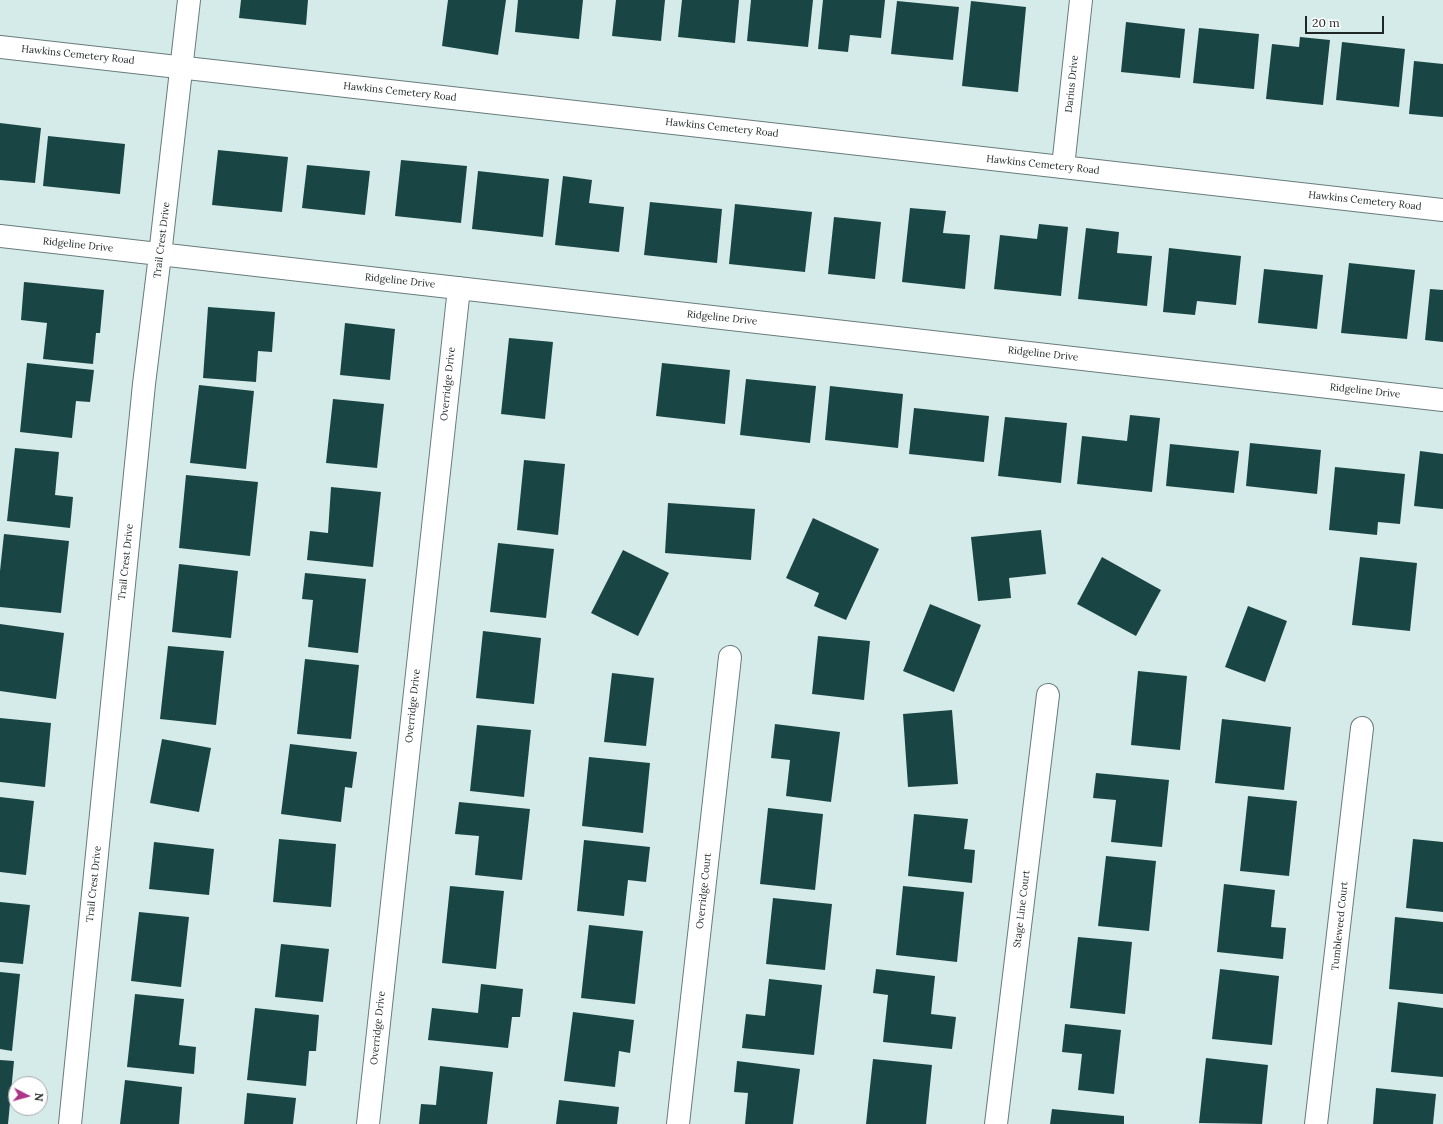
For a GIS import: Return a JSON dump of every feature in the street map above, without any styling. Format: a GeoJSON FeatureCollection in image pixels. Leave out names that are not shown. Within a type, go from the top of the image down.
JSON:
{"type":"FeatureCollection","features":[{"type":"Feature","properties":{"kind":"street","name":"Trail Crest Drive"},"geometry":{"type":"LineString","coordinates":[[70,1124],[144,384],[189,0]]}},
{"type":"Feature","properties":{"kind":"street","name":"Darius Drive"},"geometry":{"type":"LineString","coordinates":[[1063,167],[1081,0]]}},
{"type":"Feature","properties":{"kind":"street","name":"Hawkins Cemetery Road"},"geometry":{"type":"LineString","coordinates":[[0,47],[1443,210]]}},
{"type":"Feature","properties":{"kind":"street","name":"Ridgeline Drive"},"geometry":{"type":"LineString","coordinates":[[0,236],[1443,400]]}},
{"type":"Feature","properties":{"kind":"street","name":"Overridge Drive"},"geometry":{"type":"LineString","coordinates":[[368,1124],[459,288]]}},
{"type":"Feature","properties":{"kind":"street","name":"Overridge Court"},"geometry":{"type":"LineString","coordinates":[[678,1124],[730,658]]}},
{"type":"Feature","properties":{"kind":"street","name":"Stage Line Court"},"geometry":{"type":"LineString","coordinates":[[996,1124],[1048,695]]}},
{"type":"Feature","properties":{"kind":"street","name":"Tumbleweed Court"},"geometry":{"type":"LineString","coordinates":[[1316,1124],[1362,728]]}},
{"type":"Feature","properties":{"kind":"building"},"geometry":{"type":"Polygon","coordinates":[[[241,0],[308,0],[306,25],[239,18],[241,0]]]}},
{"type":"Feature","properties":{"kind":"building"},"geometry":{"type":"Polygon","coordinates":[[[448,0],[506,0],[498,55],[442,46],[448,0]]]}},
{"type":"Feature","properties":{"kind":"building"},"geometry":{"type":"Polygon","coordinates":[[[518,0],[583,0],[579,39],[515,32],[518,0]]]}},
{"type":"Feature","properties":{"kind":"building"},"geometry":{"type":"Polygon","coordinates":[[[616,0],[665,0],[661,41],[612,36],[616,0]]]}},
{"type":"Feature","properties":{"kind":"building"},"geometry":{"type":"Polygon","coordinates":[[[682,0],[739,0],[735,43],[678,37],[682,0]]]}},
{"type":"Feature","properties":{"kind":"building"},"geometry":{"type":"Polygon","coordinates":[[[751,0],[813,0],[808,47],[747,41],[751,0]]]}},
{"type":"Feature","properties":{"kind":"building"},"geometry":{"type":"Polygon","coordinates":[[[823,0],[885,0],[881,38],[850,35],[848,52],[818,49],[823,0]]]}},
{"type":"Feature","properties":{"kind":"building"},"geometry":{"type":"Polygon","coordinates":[[[897,1],[959,7],[953,60],[891,54],[897,1]]]}},
{"type":"Feature","properties":{"kind":"building"},"geometry":{"type":"Polygon","coordinates":[[[971,1],[1026,7],[1018,92],[962,86],[971,1]]]}},
{"type":"Feature","properties":{"kind":"building"},"geometry":{"type":"Polygon","coordinates":[[[1126,22],[1185,29],[1180,78],[1121,72],[1126,22]]]}},
{"type":"Feature","properties":{"kind":"building"},"geometry":{"type":"Polygon","coordinates":[[[1199,28],[1259,34],[1254,89],[1193,83],[1199,28]]]}},
{"type":"Feature","properties":{"kind":"building"},"geometry":{"type":"Polygon","coordinates":[[[1300,37],[1330,40],[1323,105],[1266,99],[1272,44],[1299,47],[1300,37]]]}},
{"type":"Feature","properties":{"kind":"building"},"geometry":{"type":"Polygon","coordinates":[[[1342,42],[1405,49],[1399,107],[1336,100],[1342,42]]]}},
{"type":"Feature","properties":{"kind":"building"},"geometry":{"type":"Polygon","coordinates":[[[1414,61],[1443,64],[1443,117],[1409,114],[1414,61]]]}},
{"type":"Feature","properties":{"kind":"building"},"geometry":{"type":"Polygon","coordinates":[[[0,123],[41,128],[35,183],[0,180],[0,123]]]}},
{"type":"Feature","properties":{"kind":"building"},"geometry":{"type":"Polygon","coordinates":[[[48,136],[125,144],[120,194],[43,186],[48,136]]]}},
{"type":"Feature","properties":{"kind":"building"},"geometry":{"type":"Polygon","coordinates":[[[218,150],[288,157],[282,212],[212,205],[218,150]]]}},
{"type":"Feature","properties":{"kind":"building"},"geometry":{"type":"Polygon","coordinates":[[[401,160],[467,166],[461,223],[395,216],[401,160]]]}},
{"type":"Feature","properties":{"kind":"building"},"geometry":{"type":"Polygon","coordinates":[[[307,165],[370,171],[365,215],[302,208],[307,165]]]}},
{"type":"Feature","properties":{"kind":"building"},"geometry":{"type":"Polygon","coordinates":[[[478,171],[549,179],[543,237],[472,229],[478,171]]]}},
{"type":"Feature","properties":{"kind":"building"},"geometry":{"type":"Polygon","coordinates":[[[563,176],[592,180],[589,203],[624,207],[619,252],[555,245],[563,176]]]}},
{"type":"Feature","properties":{"kind":"building"},"geometry":{"type":"Polygon","coordinates":[[[650,202],[722,209],[717,263],[644,255],[650,202]]]}},
{"type":"Feature","properties":{"kind":"building"},"geometry":{"type":"Polygon","coordinates":[[[735,204],[812,212],[805,272],[729,264],[735,204]]]}},
{"type":"Feature","properties":{"kind":"building"},"geometry":{"type":"Polygon","coordinates":[[[910,208],[946,211],[943,233],[970,235],[965,289],[902,282],[910,208]]]}},
{"type":"Feature","properties":{"kind":"building"},"geometry":{"type":"Polygon","coordinates":[[[834,217],[881,222],[875,279],[828,274],[834,217]]]}},
{"type":"Feature","properties":{"kind":"building"},"geometry":{"type":"Polygon","coordinates":[[[1039,224],[1068,227],[1061,296],[994,289],[1000,235],[1037,239],[1039,224]]]}},
{"type":"Feature","properties":{"kind":"building"},"geometry":{"type":"Polygon","coordinates":[[[1086,228],[1119,232],[1117,253],[1152,256],[1147,306],[1078,299],[1086,228]]]}},
{"type":"Feature","properties":{"kind":"building"},"geometry":{"type":"Polygon","coordinates":[[[1169,248],[1241,256],[1236,305],[1197,301],[1195,315],[1163,312],[1169,248]]]}},
{"type":"Feature","properties":{"kind":"building"},"geometry":{"type":"Polygon","coordinates":[[[1349,263],[1415,270],[1407,339],[1341,333],[1349,263]]]}},
{"type":"Feature","properties":{"kind":"building"},"geometry":{"type":"Polygon","coordinates":[[[1264,269],[1323,275],[1317,329],[1258,323],[1264,269]]]}},
{"type":"Feature","properties":{"kind":"building"},"geometry":{"type":"Polygon","coordinates":[[[24,282],[104,290],[100,333],[96,333],[93,364],[43,359],[47,323],[21,320],[24,282]]]}},
{"type":"Feature","properties":{"kind":"building"},"geometry":{"type":"Polygon","coordinates":[[[1430,289],[1443,290],[1443,342],[1425,340],[1430,289]]]}},
{"type":"Feature","properties":{"kind":"building"},"geometry":{"type":"Polygon","coordinates":[[[208,307],[275,312],[272,352],[258,351],[256,382],[203,378],[208,307]]]}},
{"type":"Feature","properties":{"kind":"building"},"geometry":{"type":"Polygon","coordinates":[[[345,323],[395,329],[390,380],[340,375],[345,323]]]}},
{"type":"Feature","properties":{"kind":"building"},"geometry":{"type":"Polygon","coordinates":[[[509,338],[553,342],[545,419],[501,414],[509,338]]]}},
{"type":"Feature","properties":{"kind":"building"},"geometry":{"type":"Polygon","coordinates":[[[27,363],[94,370],[90,402],[76,401],[72,438],[20,432],[27,363]]]}},
{"type":"Feature","properties":{"kind":"building"},"geometry":{"type":"Polygon","coordinates":[[[662,363],[730,370],[725,424],[656,416],[662,363]]]}},
{"type":"Feature","properties":{"kind":"building"},"geometry":{"type":"Polygon","coordinates":[[[746,379],[816,386],[810,443],[740,435],[746,379]]]}},
{"type":"Feature","properties":{"kind":"building"},"geometry":{"type":"Polygon","coordinates":[[[199,385],[254,391],[246,469],[190,463],[199,385]]]}},
{"type":"Feature","properties":{"kind":"building"},"geometry":{"type":"Polygon","coordinates":[[[830,386],[903,394],[898,448],[825,440],[830,386]]]}},
{"type":"Feature","properties":{"kind":"building"},"geometry":{"type":"Polygon","coordinates":[[[333,399],[384,404],[377,468],[326,463],[333,399]]]}},
{"type":"Feature","properties":{"kind":"building"},"geometry":{"type":"Polygon","coordinates":[[[914,408],[989,416],[984,462],[909,454],[914,408]]]}},
{"type":"Feature","properties":{"kind":"building"},"geometry":{"type":"Polygon","coordinates":[[[1130,415],[1160,418],[1152,492],[1077,484],[1082,436],[1127,441],[1130,415]]]}},
{"type":"Feature","properties":{"kind":"building"},"geometry":{"type":"Polygon","coordinates":[[[1005,417],[1067,423],[1061,483],[998,476],[1005,417]]]}},
{"type":"Feature","properties":{"kind":"building"},"geometry":{"type":"Polygon","coordinates":[[[1250,443],[1321,450],[1317,494],[1246,486],[1250,443]]]}},
{"type":"Feature","properties":{"kind":"building"},"geometry":{"type":"Polygon","coordinates":[[[1170,444],[1239,451],[1234,493],[1166,486],[1170,444]]]}},
{"type":"Feature","properties":{"kind":"building"},"geometry":{"type":"Polygon","coordinates":[[[15,448],[59,452],[55,495],[73,497],[70,528],[7,521],[15,448]]]}},
{"type":"Feature","properties":{"kind":"building"},"geometry":{"type":"Polygon","coordinates":[[[1420,451],[1443,454],[1443,509],[1414,506],[1420,451]]]}},
{"type":"Feature","properties":{"kind":"building"},"geometry":{"type":"Polygon","coordinates":[[[524,460],[565,464],[558,535],[517,530],[524,460]]]}},
{"type":"Feature","properties":{"kind":"building"},"geometry":{"type":"Polygon","coordinates":[[[1335,467],[1405,474],[1400,524],[1378,522],[1377,535],[1329,530],[1335,467]]]}},
{"type":"Feature","properties":{"kind":"building"},"geometry":{"type":"Polygon","coordinates":[[[186,475],[258,482],[250,556],[179,548],[186,475]]]}},
{"type":"Feature","properties":{"kind":"building"},"geometry":{"type":"Polygon","coordinates":[[[331,487],[381,492],[373,567],[307,560],[310,531],[328,533],[331,487]]]}},
{"type":"Feature","properties":{"kind":"building"},"geometry":{"type":"Polygon","coordinates":[[[668,503],[755,509],[751,560],[665,553],[668,503]]]}},
{"type":"Feature","properties":{"kind":"building"},"geometry":{"type":"Polygon","coordinates":[[[813,518],[879,549],[846,620],[814,606],[819,593],[786,578],[813,518]]]}},
{"type":"Feature","properties":{"kind":"building"},"geometry":{"type":"Polygon","coordinates":[[[1041,530],[1046,574],[1009,578],[1011,598],[978,601],[971,537],[1041,530]]]}},
{"type":"Feature","properties":{"kind":"building"},"geometry":{"type":"Polygon","coordinates":[[[4,534],[69,541],[61,613],[0,607],[0,571],[4,534]]]}},
{"type":"Feature","properties":{"kind":"building"},"geometry":{"type":"Polygon","coordinates":[[[498,543],[554,549],[546,618],[490,612],[498,543]]]}},
{"type":"Feature","properties":{"kind":"building"},"geometry":{"type":"Polygon","coordinates":[[[623,550],[669,573],[638,636],[591,613],[623,550]]]}},
{"type":"Feature","properties":{"kind":"building"},"geometry":{"type":"Polygon","coordinates":[[[1102,557],[1161,590],[1136,636],[1077,604],[1102,557]]]}},
{"type":"Feature","properties":{"kind":"building"},"geometry":{"type":"Polygon","coordinates":[[[1360,557],[1417,563],[1410,631],[1352,625],[1360,557]]]}},
{"type":"Feature","properties":{"kind":"building"},"geometry":{"type":"Polygon","coordinates":[[[179,564],[238,571],[231,638],[172,632],[179,564]]]}},
{"type":"Feature","properties":{"kind":"building"},"geometry":{"type":"Polygon","coordinates":[[[305,573],[366,579],[358,653],[308,647],[313,600],[302,599],[305,573]]]}},
{"type":"Feature","properties":{"kind":"building"},"geometry":{"type":"Polygon","coordinates":[[[930,604],[981,625],[954,692],[903,671],[930,604]]]}},
{"type":"Feature","properties":{"kind":"building"},"geometry":{"type":"Polygon","coordinates":[[[1248,606],[1287,621],[1265,682],[1225,667],[1248,606]]]}},
{"type":"Feature","properties":{"kind":"building"},"geometry":{"type":"Polygon","coordinates":[[[0,624],[64,633],[56,699],[0,691],[0,624]]]}},
{"type":"Feature","properties":{"kind":"building"},"geometry":{"type":"Polygon","coordinates":[[[483,631],[541,638],[534,704],[476,698],[483,631]]]}},
{"type":"Feature","properties":{"kind":"building"},"geometry":{"type":"Polygon","coordinates":[[[818,636],[870,641],[864,700],[812,694],[818,636]]]}},
{"type":"Feature","properties":{"kind":"building"},"geometry":{"type":"Polygon","coordinates":[[[168,646],[224,651],[216,725],[160,719],[168,646]]]}},
{"type":"Feature","properties":{"kind":"building"},"geometry":{"type":"Polygon","coordinates":[[[305,659],[359,665],[351,739],[297,734],[305,659]]]}},
{"type":"Feature","properties":{"kind":"building"},"geometry":{"type":"Polygon","coordinates":[[[1138,671],[1187,676],[1180,750],[1131,745],[1138,671]]]}},
{"type":"Feature","properties":{"kind":"building"},"geometry":{"type":"Polygon","coordinates":[[[612,673],[654,678],[646,746],[604,742],[612,673]]]}},
{"type":"Feature","properties":{"kind":"building"},"geometry":{"type":"Polygon","coordinates":[[[952,710],[958,784],[908,787],[903,714],[952,710]]]}},
{"type":"Feature","properties":{"kind":"building"},"geometry":{"type":"Polygon","coordinates":[[[0,718],[51,723],[45,787],[0,782],[0,718]]]}},
{"type":"Feature","properties":{"kind":"building"},"geometry":{"type":"Polygon","coordinates":[[[1222,719],[1291,727],[1284,790],[1215,783],[1222,719]]]}},
{"type":"Feature","properties":{"kind":"building"},"geometry":{"type":"Polygon","coordinates":[[[775,724],[840,732],[831,802],[786,796],[790,760],[771,758],[775,724]]]}},
{"type":"Feature","properties":{"kind":"building"},"geometry":{"type":"Polygon","coordinates":[[[477,725],[531,730],[524,797],[470,791],[477,725]]]}},
{"type":"Feature","properties":{"kind":"building"},"geometry":{"type":"Polygon","coordinates":[[[162,739],[211,748],[199,812],[150,803],[162,739]]]}},
{"type":"Feature","properties":{"kind":"building"},"geometry":{"type":"Polygon","coordinates":[[[290,744],[357,752],[352,788],[345,787],[341,822],[281,814],[290,744]]]}},
{"type":"Feature","properties":{"kind":"building"},"geometry":{"type":"Polygon","coordinates":[[[589,757],[650,763],[643,833],[582,826],[589,757]]]}},
{"type":"Feature","properties":{"kind":"building"},"geometry":{"type":"Polygon","coordinates":[[[1096,773],[1169,780],[1162,847],[1111,842],[1116,800],[1093,798],[1096,773]]]}},
{"type":"Feature","properties":{"kind":"building"},"geometry":{"type":"Polygon","coordinates":[[[1248,796],[1297,801],[1289,876],[1240,871],[1248,796]]]}},
{"type":"Feature","properties":{"kind":"building"},"geometry":{"type":"Polygon","coordinates":[[[0,797],[34,801],[26,875],[0,872],[0,797]]]}},
{"type":"Feature","properties":{"kind":"building"},"geometry":{"type":"Polygon","coordinates":[[[459,802],[530,809],[522,880],[475,875],[479,836],[455,834],[459,802]]]}},
{"type":"Feature","properties":{"kind":"building"},"geometry":{"type":"Polygon","coordinates":[[[768,808],[823,814],[815,890],[760,884],[768,808]]]}},
{"type":"Feature","properties":{"kind":"building"},"geometry":{"type":"Polygon","coordinates":[[[914,814],[968,819],[964,849],[975,850],[972,883],[908,876],[914,814]]]}},
{"type":"Feature","properties":{"kind":"building"},"geometry":{"type":"Polygon","coordinates":[[[279,839],[336,844],[331,907],[273,902],[279,839]]]}},
{"type":"Feature","properties":{"kind":"building"},"geometry":{"type":"Polygon","coordinates":[[[1413,839],[1443,842],[1443,912],[1406,908],[1413,839]]]}},
{"type":"Feature","properties":{"kind":"building"},"geometry":{"type":"Polygon","coordinates":[[[584,840],[650,847],[646,882],[628,880],[624,916],[577,911],[584,840]]]}},
{"type":"Feature","properties":{"kind":"building"},"geometry":{"type":"Polygon","coordinates":[[[154,842],[214,849],[209,895],[149,889],[154,842]]]}},
{"type":"Feature","properties":{"kind":"building"},"geometry":{"type":"Polygon","coordinates":[[[1106,856],[1156,861],[1149,931],[1098,926],[1106,856]]]}},
{"type":"Feature","properties":{"kind":"building"},"geometry":{"type":"Polygon","coordinates":[[[1224,884],[1275,890],[1271,927],[1286,928],[1283,959],[1217,952],[1224,884]]]}},
{"type":"Feature","properties":{"kind":"building"},"geometry":{"type":"Polygon","coordinates":[[[450,886],[504,891],[496,969],[442,963],[450,886]]]}},
{"type":"Feature","properties":{"kind":"building"},"geometry":{"type":"Polygon","coordinates":[[[903,886],[964,892],[957,962],[896,955],[903,886]]]}},
{"type":"Feature","properties":{"kind":"building"},"geometry":{"type":"Polygon","coordinates":[[[773,898],[832,904],[825,970],[766,964],[773,898]]]}},
{"type":"Feature","properties":{"kind":"building"},"geometry":{"type":"Polygon","coordinates":[[[0,902],[30,905],[23,964],[0,962],[0,902]]]}},
{"type":"Feature","properties":{"kind":"building"},"geometry":{"type":"Polygon","coordinates":[[[139,912],[189,917],[181,987],[131,981],[139,912]]]}},
{"type":"Feature","properties":{"kind":"building"},"geometry":{"type":"Polygon","coordinates":[[[1395,917],[1443,922],[1443,994],[1389,989],[1395,917]]]}},
{"type":"Feature","properties":{"kind":"building"},"geometry":{"type":"Polygon","coordinates":[[[589,925],[643,931],[635,1004],[581,998],[589,925]]]}},
{"type":"Feature","properties":{"kind":"building"},"geometry":{"type":"Polygon","coordinates":[[[1078,937],[1132,942],[1125,1014],[1070,1008],[1078,937]]]}},
{"type":"Feature","properties":{"kind":"building"},"geometry":{"type":"Polygon","coordinates":[[[281,944],[329,949],[323,1002],[275,997],[281,944]]]}},
{"type":"Feature","properties":{"kind":"building"},"geometry":{"type":"Polygon","coordinates":[[[876,969],[935,976],[931,1014],[956,1017],[952,1049],[883,1042],[888,995],[873,993],[876,969]]]}},
{"type":"Feature","properties":{"kind":"building"},"geometry":{"type":"Polygon","coordinates":[[[1220,969],[1279,976],[1272,1045],[1212,1039],[1220,969]]]}},
{"type":"Feature","properties":{"kind":"building"},"geometry":{"type":"Polygon","coordinates":[[[0,972],[20,974],[12,1051],[0,1049],[0,972]]]}},
{"type":"Feature","properties":{"kind":"building"},"geometry":{"type":"Polygon","coordinates":[[[769,979],[822,985],[814,1055],[742,1048],[746,1014],[765,1016],[769,979]]]}},
{"type":"Feature","properties":{"kind":"building"},"geometry":{"type":"Polygon","coordinates":[[[481,984],[523,989],[520,1017],[512,1017],[508,1048],[428,1040],[432,1008],[478,1013],[481,984]]]}},
{"type":"Feature","properties":{"kind":"building"},"geometry":{"type":"Polygon","coordinates":[[[135,994],[184,999],[179,1045],[196,1047],[194,1074],[127,1067],[135,994]]]}},
{"type":"Feature","properties":{"kind":"building"},"geometry":{"type":"Polygon","coordinates":[[[1398,1002],[1443,1008],[1443,1077],[1391,1072],[1398,1002]]]}},
{"type":"Feature","properties":{"kind":"building"},"geometry":{"type":"Polygon","coordinates":[[[255,1008],[319,1015],[316,1051],[309,1051],[306,1086],[247,1080],[255,1008]]]}},
{"type":"Feature","properties":{"kind":"building"},"geometry":{"type":"Polygon","coordinates":[[[573,1012],[634,1020],[630,1053],[619,1051],[615,1087],[564,1081],[573,1012]]]}},
{"type":"Feature","properties":{"kind":"building"},"geometry":{"type":"Polygon","coordinates":[[[1065,1024],[1121,1030],[1114,1094],[1078,1090],[1082,1054],[1062,1052],[1065,1024]]]}},
{"type":"Feature","properties":{"kind":"building"},"geometry":{"type":"Polygon","coordinates":[[[1206,1058],[1268,1065],[1262,1124],[1199,1123],[1206,1058]]]}},
{"type":"Feature","properties":{"kind":"building"},"geometry":{"type":"Polygon","coordinates":[[[873,1059],[932,1065],[926,1124],[866,1124],[873,1059]]]}},
{"type":"Feature","properties":{"kind":"building"},"geometry":{"type":"Polygon","coordinates":[[[0,1060],[14,1061],[13,1076],[8,1076],[8,1124],[0,1124],[0,1060]]]}},
{"type":"Feature","properties":{"kind":"building"},"geometry":{"type":"Polygon","coordinates":[[[737,1061],[800,1069],[793,1124],[745,1124],[748,1093],[734,1092],[737,1061]]]}},
{"type":"Feature","properties":{"kind":"building"},"geometry":{"type":"Polygon","coordinates":[[[440,1066],[493,1072],[487,1124],[419,1124],[421,1104],[436,1105],[440,1066]]]}},
{"type":"Feature","properties":{"kind":"building"},"geometry":{"type":"Polygon","coordinates":[[[125,1080],[182,1087],[179,1124],[120,1124],[125,1080]]]}},
{"type":"Feature","properties":{"kind":"building"},"geometry":{"type":"Polygon","coordinates":[[[1376,1088],[1436,1094],[1433,1124],[1373,1124],[1376,1088]]]}},
{"type":"Feature","properties":{"kind":"building"},"geometry":{"type":"Polygon","coordinates":[[[247,1093],[296,1098],[293,1124],[244,1124],[247,1093]]]}},
{"type":"Feature","properties":{"kind":"building"},"geometry":{"type":"Polygon","coordinates":[[[559,1100],[619,1107],[617,1124],[556,1124],[559,1100]]]}},
{"type":"Feature","properties":{"kind":"building"},"geometry":{"type":"Polygon","coordinates":[[[1052,1109],[1124,1116],[1124,1124],[1050,1124],[1052,1109]]]}}]}
